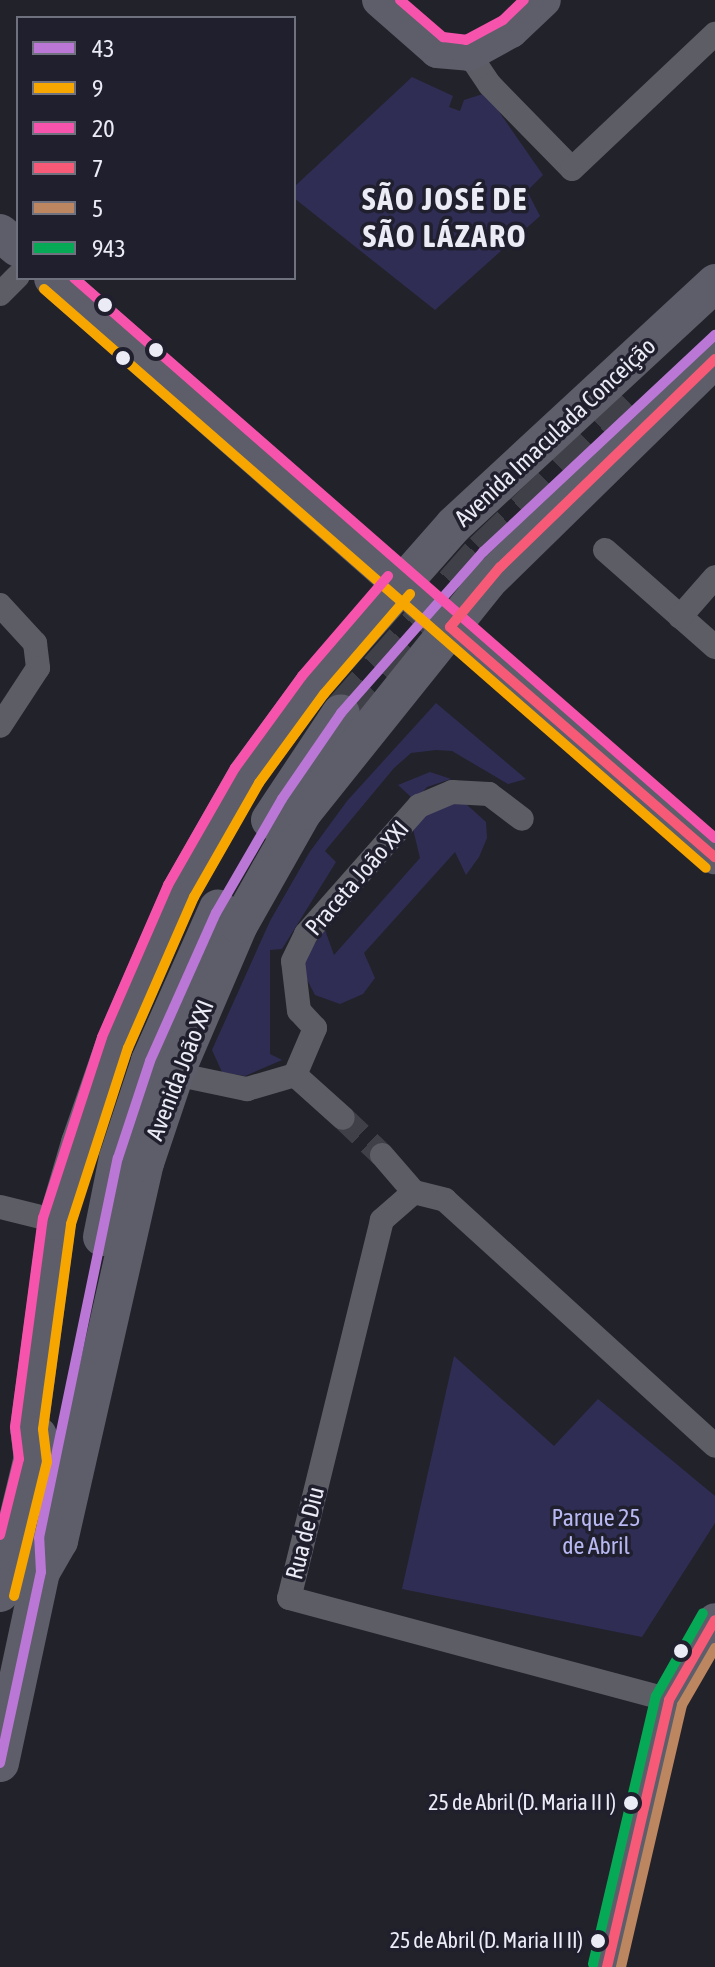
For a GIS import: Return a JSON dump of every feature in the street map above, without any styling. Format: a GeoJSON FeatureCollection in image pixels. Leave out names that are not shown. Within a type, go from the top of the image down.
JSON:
{"type":"FeatureCollection","features":[{"type":"Feature","properties":{"kind":"main road"},"geometry":{"type":"LineString","coordinates":[[379,0],[437,51],[469,54],[511,31],[544,0]]}},
{"type":"Feature","properties":{"kind":"main road"},"geometry":{"type":"LineString","coordinates":[[0,233],[16,246]]}},
{"type":"Feature","properties":{"kind":"main road"},"geometry":{"type":"LineString","coordinates":[[55,280],[399,585],[715,857]]}},
{"type":"Feature","properties":{"kind":"main road","name":"Avenida Imaculada Conceição"},"geometry":{"type":"LineString","coordinates":[[399,585],[454,525],[715,283]]}},
{"type":"Feature","properties":{"kind":"main road","name":"Avenida Imaculada Conceição"},"geometry":{"type":"LineString","coordinates":[[715,312],[628,401],[715,335]]}},
{"type":"Feature","properties":{"kind":"main road"},"geometry":{"type":"LineString","coordinates":[[450,627],[500,567],[715,359]]}},
{"type":"Feature","properties":{"kind":"main road","name":"Avenida João XXI"},"geometry":{"type":"LineString","coordinates":[[33,1460],[29,1429],[57,1221],[115,1043],[181,891],[247,775],[313,685],[399,585]]}},
{"type":"Feature","properties":{"kind":"main road","name":"Avenida João XXI"},"geometry":{"type":"LineString","coordinates":[[41,1572],[59,1541],[145,1163],[175,1074],[239,925],[303,812],[450,627]]}},
{"type":"Feature","properties":{"kind":"main road","name":"Avenida João XXI"},"geometry":{"type":"LineString","coordinates":[[0,1593],[103,1152],[133,1051],[201,903],[266,788],[336,708],[216,913],[150,1061],[118,1158],[39,1538],[41,1572],[0,1763]]}},
{"type":"Feature","properties":{"kind":"main road"},"geometry":{"type":"LineString","coordinates":[[607,1967],[669,1700],[715,1620]]}},
{"type":"Feature","properties":{"kind":"street"},"geometry":{"type":"LineString","coordinates":[[469,54],[490,85],[572,169],[715,34]]}},
{"type":"Feature","properties":{"kind":"street"},"geometry":{"type":"LineString","coordinates":[[0,294],[16,278]]}},
{"type":"Feature","properties":{"kind":"street"},"geometry":{"type":"LineString","coordinates":[[605,550],[715,647]]}},
{"type":"Feature","properties":{"kind":"street"},"geometry":{"type":"LineString","coordinates":[[680,617],[715,577]]}},
{"type":"Feature","properties":{"kind":"street"},"geometry":{"type":"LineString","coordinates":[[0,605],[35,643],[38,668],[0,726]]}},
{"type":"Feature","properties":{"kind":"street","name":"Praceta João XXI"},"geometry":{"type":"LineString","coordinates":[[295,1075],[315,1028],[299,1011],[293,961],[306,934],[419,806],[452,792],[489,794],[522,819]]}},
{"type":"Feature","properties":{"kind":"street"},"geometry":{"type":"LineString","coordinates":[[175,1074],[247,1089],[295,1075],[343,1118]]}},
{"type":"Feature","properties":{"kind":"street"},"geometry":{"type":"LineString","coordinates":[[382,1155],[414,1192],[445,1200],[715,1446]]}},
{"type":"Feature","properties":{"kind":"street","name":"Rua de Diu"},"geometry":{"type":"LineString","coordinates":[[414,1192],[382,1220],[289,1598],[669,1700]]}},
{"type":"Feature","properties":{"kind":"street"},"geometry":{"type":"LineString","coordinates":[[0,1207],[57,1221]]}},
{"type":"Feature","properties":{"kind":"green space"},"geometry":{"type":"Polygon","coordinates":[[[412,77],[453,96],[449,107],[460,111],[464,100],[486,93],[543,175],[527,191],[540,216],[435,310],[296,200],[296,185],[412,77]]]}},
{"type":"Feature","properties":{"kind":"green space"},"geometry":{"type":"Polygon","coordinates":[[[436,703],[526,779],[508,784],[452,751],[411,753],[394,768],[325,851],[336,862],[282,949],[270,950],[270,1054],[282,1060],[245,1076],[222,1072],[212,1050],[270,921],[309,853],[347,801],[436,703]]]}},
{"type":"Feature","properties":{"kind":"green space"},"geometry":{"type":"Polygon","coordinates":[[[430,772],[451,779],[427,787],[341,881],[411,797],[398,785],[430,772]]]}},
{"type":"Feature","properties":{"kind":"green space"},"geometry":{"type":"Polygon","coordinates":[[[448,802],[465,803],[486,822],[487,838],[479,857],[466,875],[455,852],[364,953],[375,978],[363,994],[340,1004],[315,995],[302,970],[306,955],[325,930],[334,955],[420,858],[413,829],[421,817],[448,802]]]}},
{"type":"Feature","properties":{"kind":"green space","name":"Parque 25 de Abril"},"geometry":{"type":"Polygon","coordinates":[[[454,1356],[554,1446],[598,1399],[715,1496],[715,1523],[642,1637],[402,1589],[454,1356]]]}},
{"type":"Feature","properties":{"kind":"tunnel"},"geometry":{"type":"LineString","coordinates":[[341,713],[483,552],[634,407]]}},
{"type":"Feature","properties":{"kind":"tunnel"},"geometry":{"type":"LineString","coordinates":[[343,1118],[382,1155]]}},
{"type":"Feature","properties":{"kind":"transit line","name":"20"},"geometry":{"type":"LineString","coordinates":[[400,0],[443,37],[466,40],[503,20],[524,0]]}},
{"type":"Feature","properties":{"kind":"transit line","name":"20"},"geometry":{"type":"LineString","coordinates":[[76,280],[715,838]]}},
{"type":"Feature","properties":{"kind":"transit line","name":"9"},"geometry":{"type":"LineString","coordinates":[[44,289],[706,868]]}},
{"type":"Feature","properties":{"kind":"transit line","name":"43"},"geometry":{"type":"LineString","coordinates":[[0,1763],[41,1572],[39,1538],[118,1158],[150,1061],[216,913],[282,799],[341,713],[483,552],[715,335]]}},
{"type":"Feature","properties":{"kind":"transit line","name":"7"},"geometry":{"type":"LineString","coordinates":[[715,359],[500,567],[450,627],[715,857]]}},
{"type":"Feature","properties":{"kind":"transit line","name":"20"},"geometry":{"type":"LineString","coordinates":[[0,1535],[19,1459],[15,1427],[43,1218],[102,1037],[168,885],[235,768],[302,676],[388,576]]}},
{"type":"Feature","properties":{"kind":"transit line","name":"9"},"geometry":{"type":"LineString","coordinates":[[14,1596],[47,1462],[43,1429],[71,1224],[128,1048],[194,897],[259,783],[324,694],[410,594]]}},
{"type":"Feature","properties":{"kind":"transit line","name":"943"},"geometry":{"type":"LineString","coordinates":[[593,1964],[656,1696],[703,1613]]}},
{"type":"Feature","properties":{"kind":"transit line","name":"7"},"geometry":{"type":"LineString","coordinates":[[607,1967],[669,1700],[715,1620]]}},
{"type":"Feature","properties":{"kind":"transit line","name":"5"},"geometry":{"type":"LineString","coordinates":[[621,1967],[682,1705],[715,1648]]}},
{"type":"Feature","properties":{"kind":"place","name":"25 de Abril (D. Maria II I)"},"geometry":{"type":"Point","coordinates":[631,1803]}},
{"type":"Feature","properties":{"kind":"place","name":"25 de Abril (D. Maria II II)"},"geometry":{"type":"Point","coordinates":[598,1941]}},
{"type":"Feature","properties":{"kind":"district","name":"SÃO JOSÉ DE SÃO LÁZARO"},"geometry":{"type":"Point","coordinates":[445,218]}}]}
